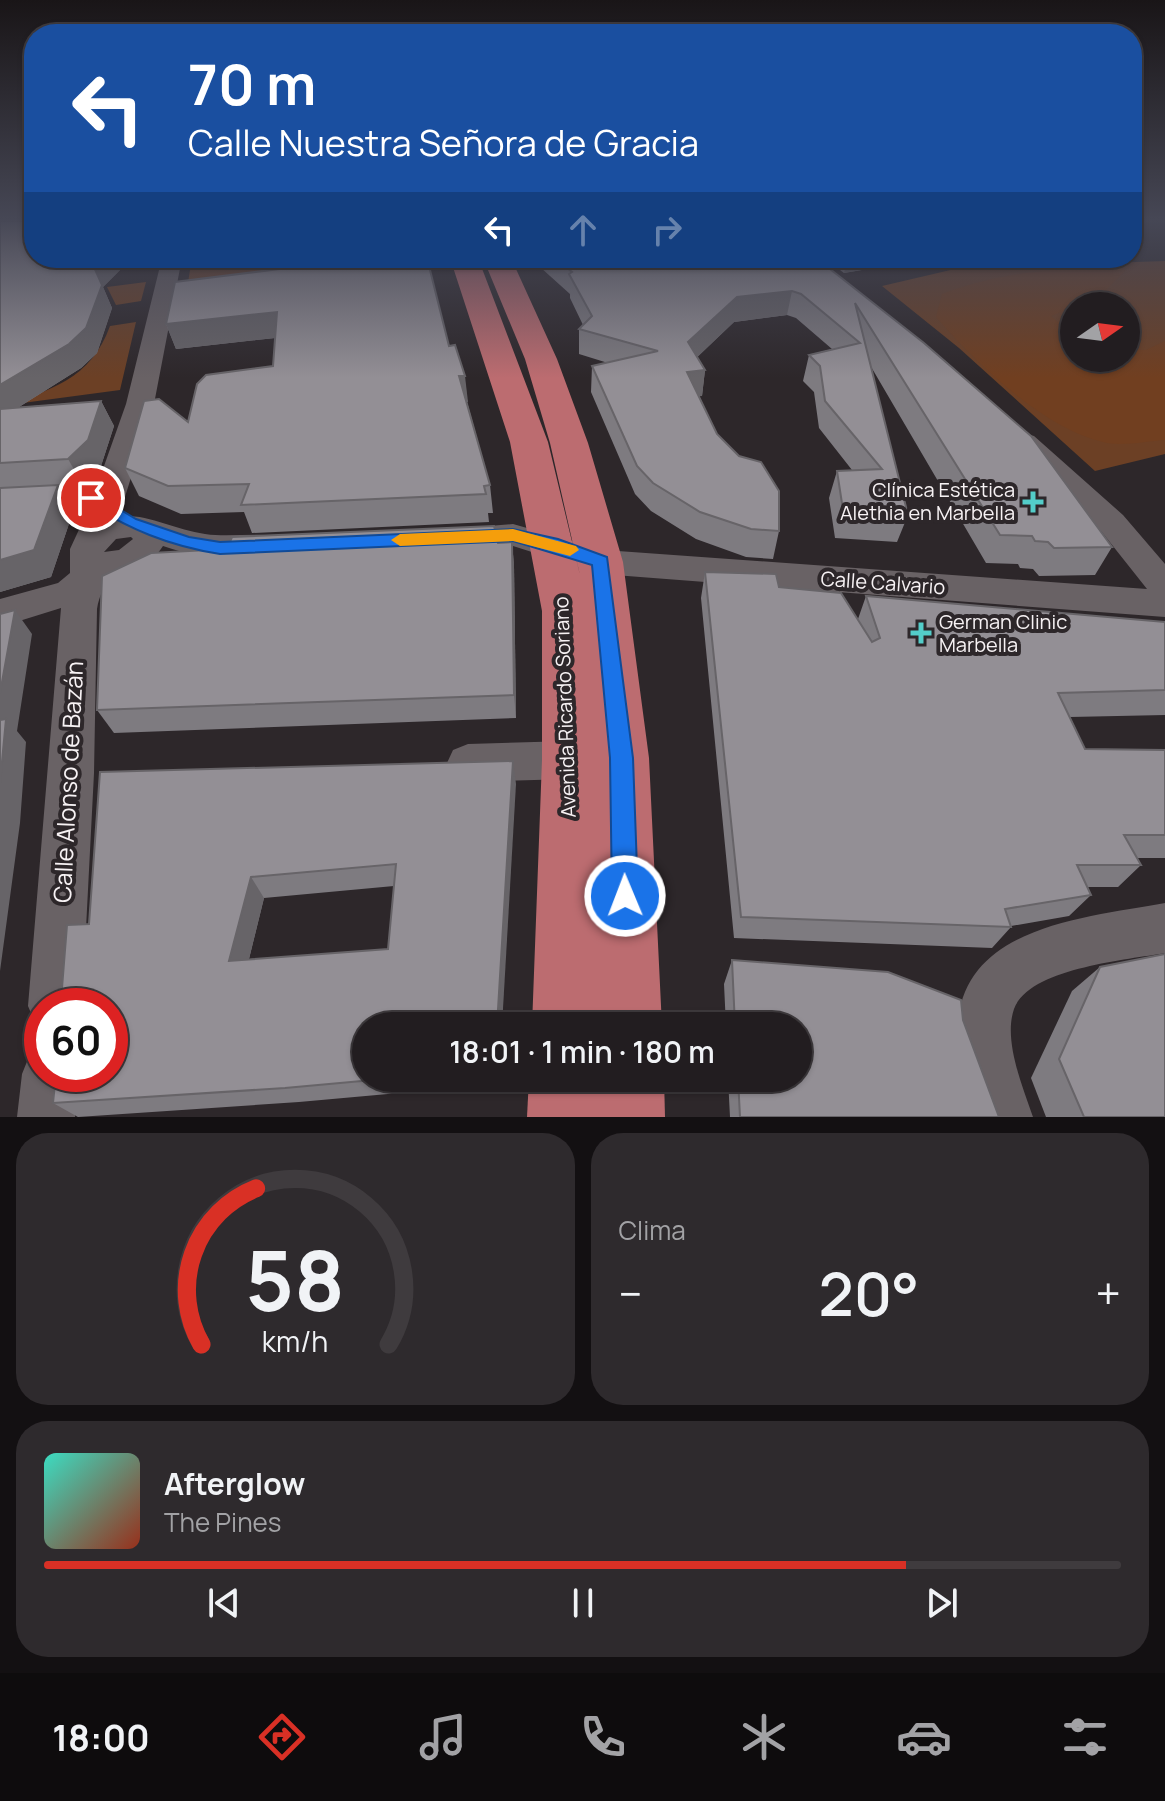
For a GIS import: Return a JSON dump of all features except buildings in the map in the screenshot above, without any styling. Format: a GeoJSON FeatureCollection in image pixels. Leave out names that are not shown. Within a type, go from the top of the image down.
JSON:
{"type":"FeatureCollection","features":[{"type":"Feature","properties":{"kind":"main road"},"geometry":{"type":"LineString","coordinates":[[469,273],[529,442],[576,553]]}},
{"type":"Feature","properties":{"kind":"main road"},"geometry":{"type":"LineString","coordinates":[[501,273],[541,359],[564,429],[576,553],[621,758],[627,1012]]}},
{"type":"Feature","properties":{"kind":"main road","name":"Avenida Ricardo Soriano"},"geometry":{"type":"LineString","coordinates":[[567,1012],[570,760],[565,611],[574,586],[576,553]]}},
{"type":"Feature","properties":{"kind":"main road"},"geometry":{"type":"LineString","coordinates":[[565,1117],[566,1092]]}},
{"type":"Feature","properties":{"kind":"main road"},"geometry":{"type":"LineString","coordinates":[[627,1092],[627,1117]]}},
{"type":"Feature","properties":{"kind":"street","name":"Calle Alonso de Bazán"},"geometry":{"type":"LineString","coordinates":[[58,988],[88,773],[92,570],[104,498],[140,404],[169,273]]}},
{"type":"Feature","properties":{"kind":"street"},"geometry":{"type":"LineString","coordinates":[[1007,426],[1112,523],[1165,588]]}},
{"type":"Feature","properties":{"kind":"street"},"geometry":{"type":"LineString","coordinates":[[0,502],[104,498],[140,526],[199,545]]}},
{"type":"Feature","properties":{"kind":"street"},"geometry":{"type":"LineString","coordinates":[[0,613],[148,544],[140,526]]}},
{"type":"Feature","properties":{"kind":"street","name":"Calle Calvario"},"geometry":{"type":"LineString","coordinates":[[419,539],[513,535],[576,553],[1165,604]]}},
{"type":"Feature","properties":{"kind":"street"},"geometry":{"type":"LineString","coordinates":[[92,570],[199,545],[309,544]]}},
{"type":"Feature","properties":{"kind":"street"},"geometry":{"type":"LineString","coordinates":[[433,764],[570,760]]}},
{"type":"Feature","properties":{"kind":"street"},"geometry":{"type":"LineString","coordinates":[[1004,1117],[986,1043],[986,1010],[997,984],[1019,966],[1046,953],[1165,928]]}},
{"type":"Feature","properties":{"kind":"street"},"geometry":{"type":"LineString","coordinates":[[46,1117],[48,1092]]}},
{"type":"Feature","properties":{"kind":"shaded area"},"geometry":{"type":"Polygon","coordinates":[[[190,273],[287,273],[286,293],[184,307],[190,273]]]}},
{"type":"Feature","properties":{"kind":"shaded area"},"geometry":{"type":"Polygon","coordinates":[[[937,273],[1165,273],[1165,454],[1095,471],[959,348],[882,286],[937,273]]]}},
{"type":"Feature","properties":{"kind":"shaded area"},"geometry":{"type":"Polygon","coordinates":[[[1025,273],[1123,273],[1104,292],[1060,292],[1060,312],[1051,316],[1060,324],[1060,372],[1140,372],[1140,350],[1165,341],[1165,440],[1126,444],[1103,442],[1057,423],[1012,392],[936,317],[942,294],[1025,273]]]}},
{"type":"Feature","properties":{"kind":"shaded area"},"geometry":{"type":"Polygon","coordinates":[[[146,282],[141,301],[116,305],[107,287],[146,282]]]}},
{"type":"Feature","properties":{"kind":"shaded area"},"geometry":{"type":"Polygon","coordinates":[[[136,322],[120,390],[0,406],[36,395],[67,380],[92,359],[110,326],[136,322]]]}},
{"type":"Feature","properties":{"kind":"slow traffic"},"geometry":{"type":"LineString","coordinates":[[400,540],[513,535],[570,550]]}},
{"type":"Feature","properties":{"kind":"place","name":"Clínica Estética Alethia en Marbella"},"geometry":{"type":"Point","coordinates":[1033,502]}},
{"type":"Feature","properties":{"kind":"place","name":"German Clinic Marbella"},"geometry":{"type":"Point","coordinates":[921,633]}},
{"type":"Feature","properties":{"kind":"route"},"geometry":{"type":"LineString","coordinates":[[91,498],[99,500],[130,523],[187,543],[220,548],[513,535],[552,544],[601,562],[621,758],[625,896]]}}]}
